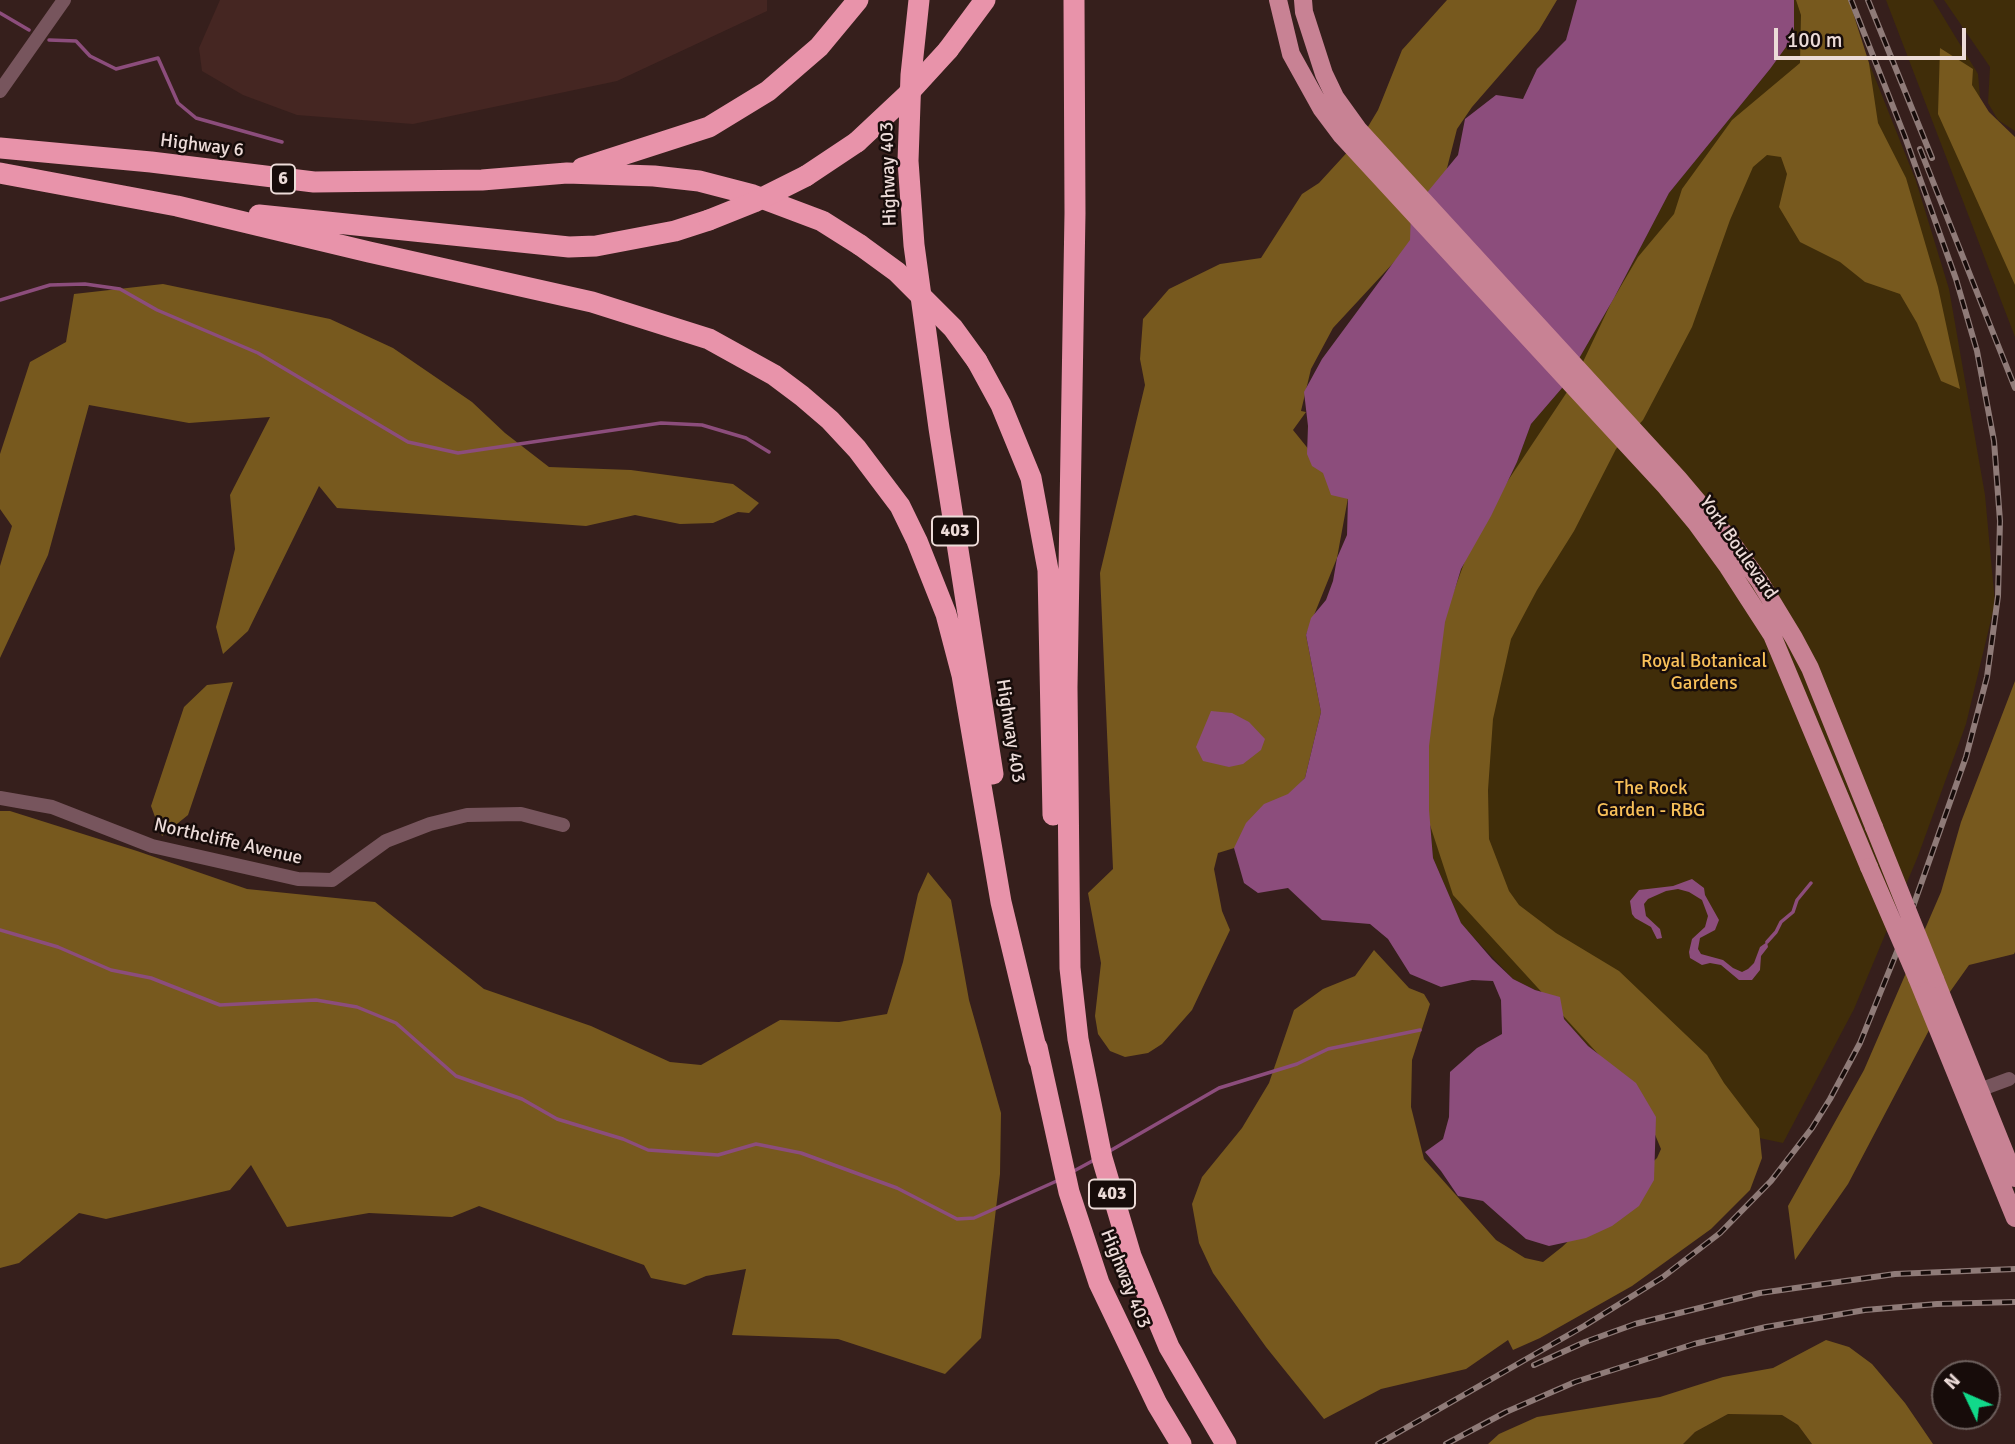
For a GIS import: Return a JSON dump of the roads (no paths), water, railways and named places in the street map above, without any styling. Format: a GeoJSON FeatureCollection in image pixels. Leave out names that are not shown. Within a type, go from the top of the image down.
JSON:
{"type":"FeatureCollection","features":[{"type":"Feature","properties":{"kind":"highway"},"geometry":{"type":"LineString","coordinates":[[567,173],[709,127],[768,91],[820,47],[858,0]]}},
{"type":"Feature","properties":{"kind":"highway","name":"Highway 403"},"geometry":{"type":"LineString","coordinates":[[919,0],[911,75],[908,161],[915,246],[942,442],[1039,1060],[1069,1192],[1099,1283],[1152,1393],[1181,1444]]}},
{"type":"Feature","properties":{"kind":"highway"},"geometry":{"type":"LineString","coordinates":[[177,206],[569,247],[596,246],[674,231],[754,202],[806,176],[857,142],[905,97],[948,50],[985,0]]}},
{"type":"Feature","properties":{"kind":"highway","name":"Highway 403"},"geometry":{"type":"LineString","coordinates":[[1074,0],[1075,213],[1067,687],[1070,968],[1078,1039],[1102,1158],[1131,1256],[1169,1347],[1226,1444]]}},
{"type":"Feature","properties":{"kind":"highway","name":"Highway 6"},"geometry":{"type":"LineString","coordinates":[[0,148],[151,162],[314,182],[482,180],[567,173]]}},
{"type":"Feature","properties":{"kind":"highway"},"geometry":{"type":"LineString","coordinates":[[0,173],[177,206],[381,256],[592,302],[709,339],[774,375],[803,396],[857,449],[900,506],[946,614],[962,675],[1001,902],[1039,1060]]}},
{"type":"Feature","properties":{"kind":"highway"},"geometry":{"type":"LineString","coordinates":[[567,173],[654,176],[699,181],[753,195],[822,221],[897,272],[953,328],[977,361],[1002,405],[1031,478],[1048,570],[1055,855],[1068,921]]}},
{"type":"Feature","properties":{"kind":"main road","name":"York Boulevard"},"geometry":{"type":"LineString","coordinates":[[1278,0],[1291,54],[1321,108],[1350,133],[1631,439],[1727,536],[1760,582],[1794,638],[1810,668],[1874,827],[1926,978],[1972,1092],[2015,1218]]}},
{"type":"Feature","properties":{"kind":"main road","name":"York Boulevard"},"geometry":{"type":"LineString","coordinates":[[1303,0],[1304,12],[1324,74],[1350,133]]}},
{"type":"Feature","properties":{"kind":"main road","name":"York Boulevard"},"geometry":{"type":"LineString","coordinates":[[1631,439],[1696,523],[1772,635],[1869,867],[1926,978]]}},
{"type":"Feature","properties":{"kind":"main road","name":"York Boulevard"},"geometry":{"type":"LineString","coordinates":[[1972,1092],[2015,1178]]}},
{"type":"Feature","properties":{"kind":"street"},"geometry":{"type":"LineString","coordinates":[[0,91],[64,0]]}},
{"type":"Feature","properties":{"kind":"street","name":"Northcliffe Avenue"},"geometry":{"type":"LineString","coordinates":[[0,798],[52,807],[152,846],[298,879],[332,880],[386,841],[430,824],[467,815],[522,814],[564,825]]}},
{"type":"Feature","properties":{"kind":"street"},"geometry":{"type":"LineString","coordinates":[[1972,1092],[2010,1079]]}},
{"type":"Feature","properties":{"kind":"waterway"},"geometry":{"type":"LineString","coordinates":[[0,13],[29,30]]}},
{"type":"Feature","properties":{"kind":"waterway"},"geometry":{"type":"LineString","coordinates":[[49,40],[76,41],[90,56],[116,69],[158,58],[178,103],[196,118],[282,142]]}},
{"type":"Feature","properties":{"kind":"waterway"},"geometry":{"type":"LineString","coordinates":[[0,300],[50,285],[85,284],[120,289],[157,310],[258,353],[408,442],[458,453],[661,423],[702,425],[746,438],[769,452]]}},
{"type":"Feature","properties":{"kind":"waterway"},"geometry":{"type":"LineString","coordinates":[[1767,942],[1781,922],[1793,912],[1797,900],[1811,883]]}},
{"type":"Feature","properties":{"kind":"waterway"},"geometry":{"type":"LineString","coordinates":[[0,930],[58,947],[111,970],[151,978],[220,1005],[316,1000],[357,1007],[396,1023],[456,1076],[522,1099],[557,1119],[623,1139],[648,1150],[718,1155],[756,1144],[801,1153],[897,1188],[957,1219],[974,1218],[1059,1180]]}},
{"type":"Feature","properties":{"kind":"waterway"},"geometry":{"type":"LineString","coordinates":[[1108,1152],[1219,1088],[1297,1064],[1328,1049],[1420,1030]]}},
{"type":"Feature","properties":{"kind":"waterway"},"geometry":{"type":"LineString","coordinates":[[1072,1172],[1096,1159]]}},
{"type":"Feature","properties":{"kind":"railway"},"geometry":{"type":"LineString","coordinates":[[1378,1444],[1584,1326],[1663,1277],[1720,1233],[1771,1181],[1812,1128],[1860,1043],[1898,949],[1966,757],[1987,677],[1998,596],[2000,521],[1994,441],[1977,351],[1956,279],[1905,137],[1851,0]]}},
{"type":"Feature","properties":{"kind":"railway"},"geometry":{"type":"LineString","coordinates":[[1868,0],[1932,158]]}},
{"type":"Feature","properties":{"kind":"railway"},"geometry":{"type":"LineString","coordinates":[[1920,149],[2015,388]]}},
{"type":"Feature","properties":{"kind":"railway"},"geometry":{"type":"LineString","coordinates":[[1534,1365],[1585,1342],[1635,1324],[1760,1293],[1895,1274],[2015,1269]]}},
{"type":"Feature","properties":{"kind":"railway"},"geometry":{"type":"LineString","coordinates":[[1446,1444],[1506,1412],[1575,1382],[1694,1344],[1766,1327],[1865,1310],[1937,1304],[2015,1302]]}},
{"type":"Feature","properties":{"kind":"park label","name":"Royal Botanical Gardens"},"geometry":{"type":"Point","coordinates":[1704,673]}},
{"type":"Feature","properties":{"kind":"park label","name":"The Rock Garden - RBG"},"geometry":{"type":"Point","coordinates":[1651,800]}}]}
